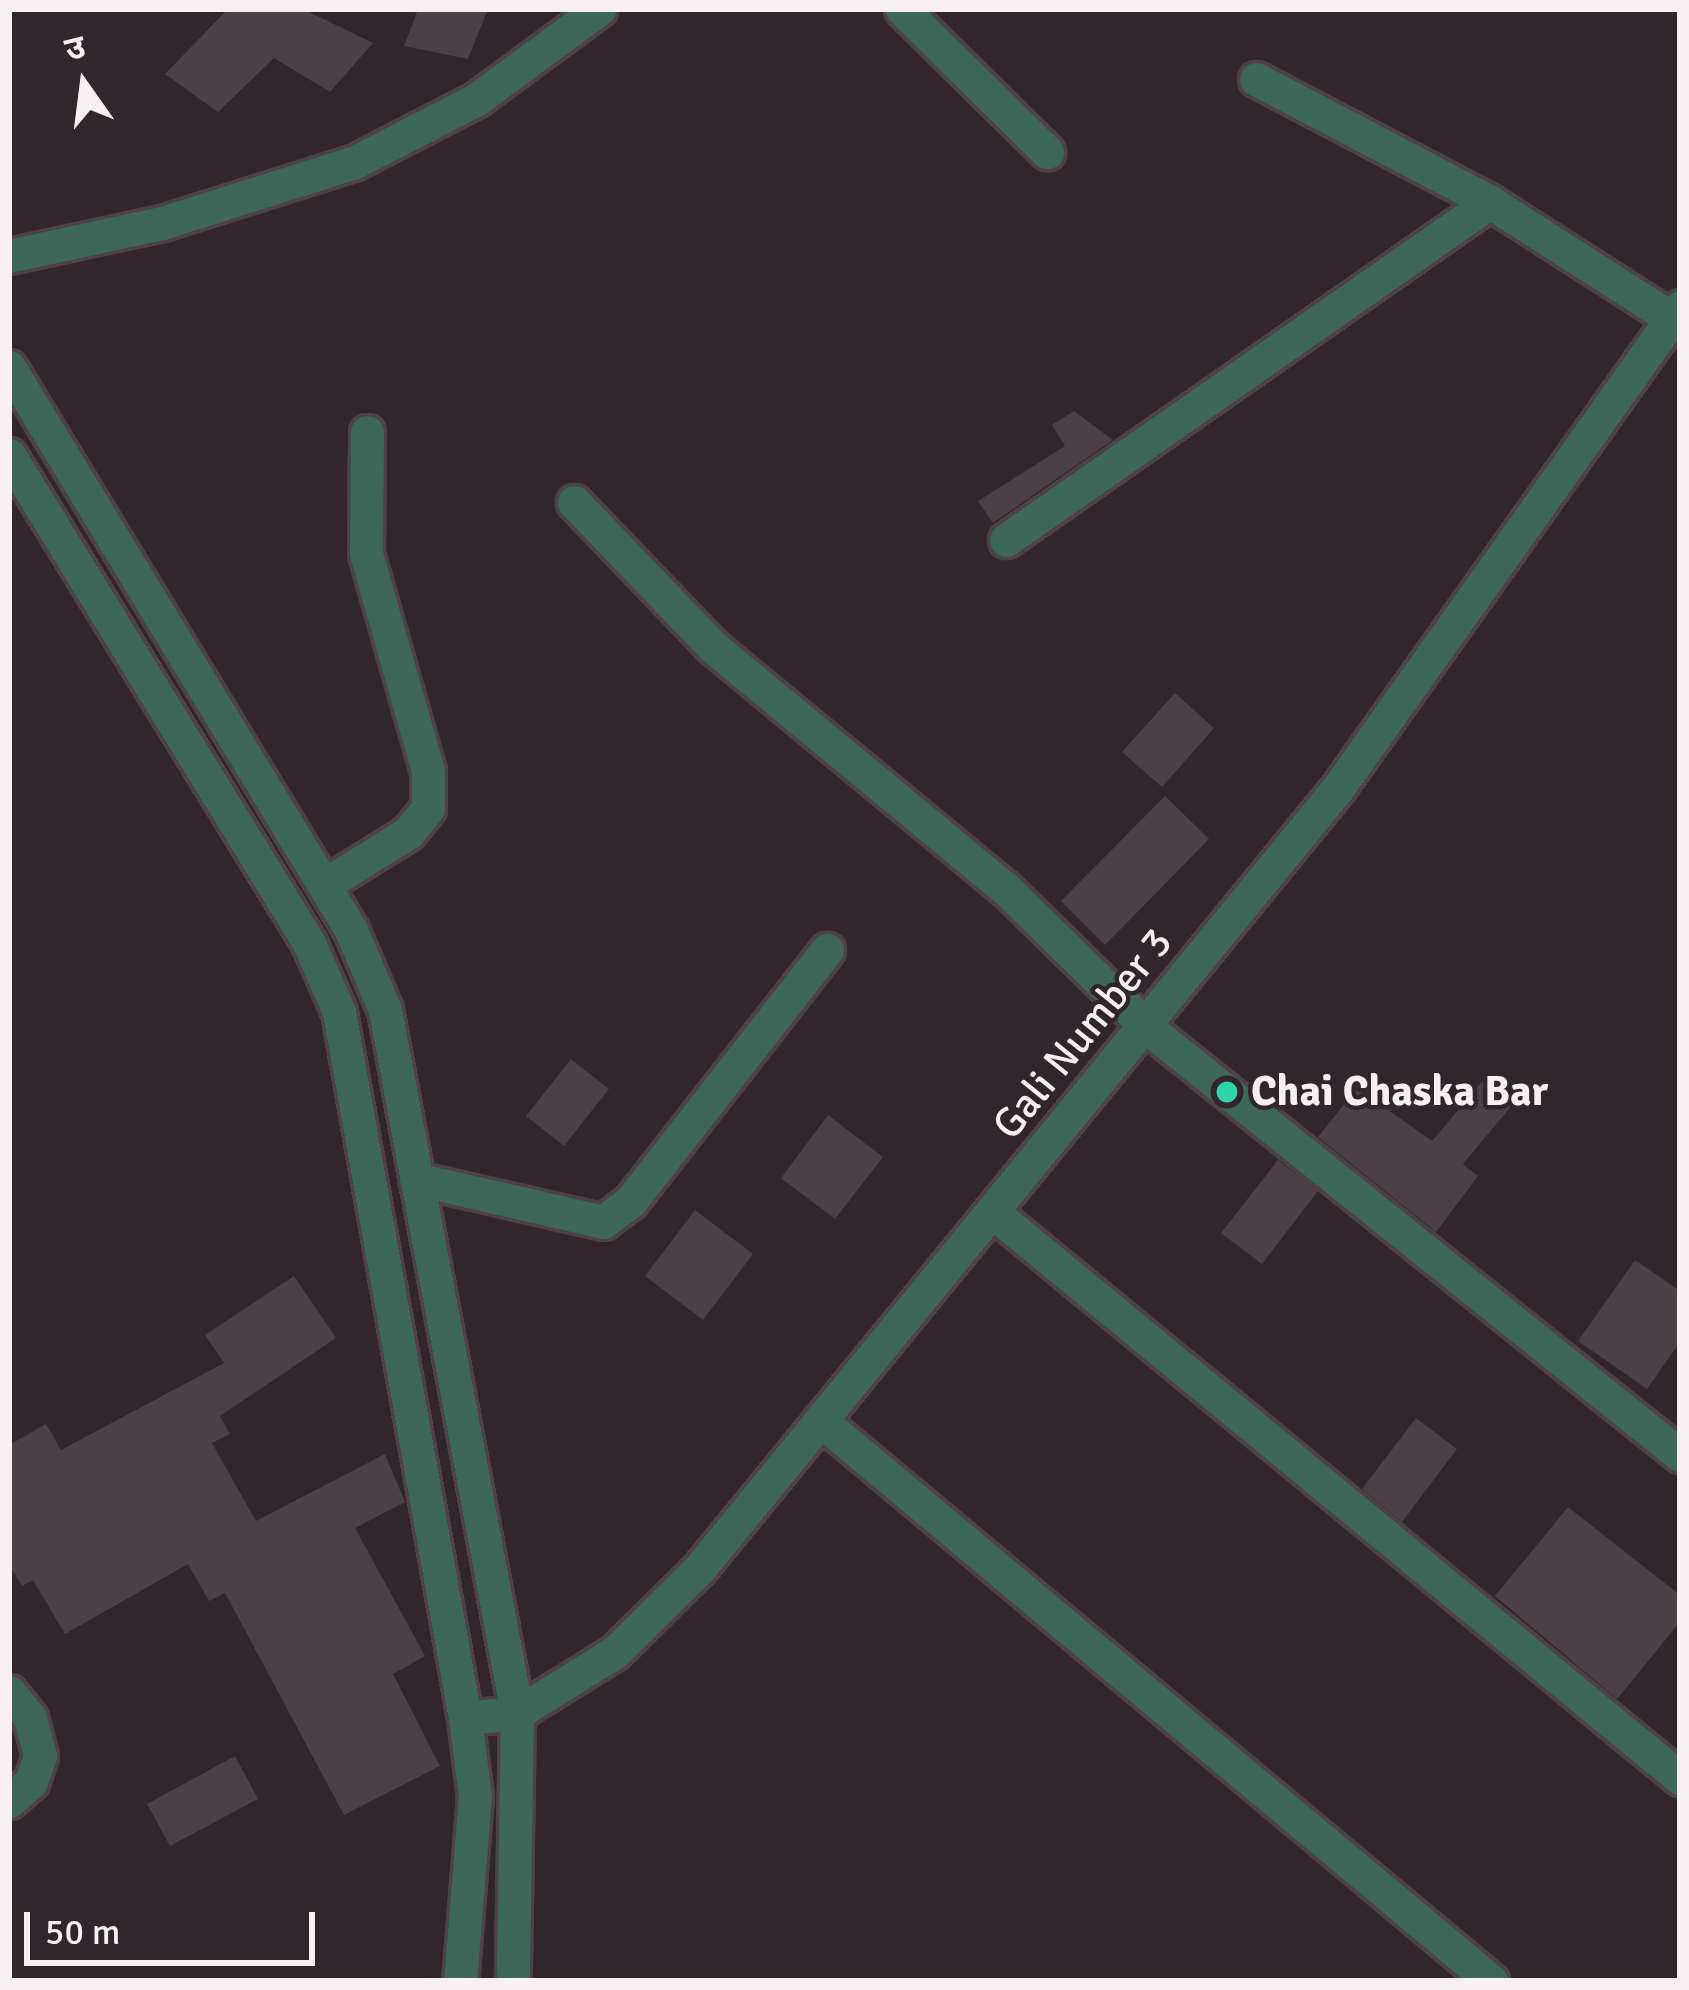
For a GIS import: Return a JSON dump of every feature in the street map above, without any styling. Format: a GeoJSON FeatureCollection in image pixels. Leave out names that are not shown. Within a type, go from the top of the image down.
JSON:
{"type":"FeatureCollection","features":[{"type":"Feature","properties":{"kind":"street"},"geometry":{"type":"LineString","coordinates":[[9,256],[162,223],[355,162],[477,99],[599,9]]}},
{"type":"Feature","properties":{"kind":"street"},"geometry":{"type":"LineString","coordinates":[[902,9],[1047,152]]}},
{"type":"Feature","properties":{"kind":"street"},"geometry":{"type":"LineString","coordinates":[[1256,79],[1490,202],[1677,314]]}},
{"type":"Feature","properties":{"kind":"street"},"geometry":{"type":"LineString","coordinates":[[1006,540],[1490,202]]}},
{"type":"Feature","properties":{"kind":"street","name":"Gali Number 3"},"geometry":{"type":"LineString","coordinates":[[465,1718],[518,1713],[616,1652],[820,1420],[1149,1029],[1462,620],[1677,314]]}},
{"type":"Feature","properties":{"kind":"street"},"geometry":{"type":"LineString","coordinates":[[9,367],[324,885],[385,1010],[518,1713],[513,1981]]}},
{"type":"Feature","properties":{"kind":"street"},"geometry":{"type":"LineString","coordinates":[[324,885],[408,833],[428,808],[428,771],[366,554],[368,432]]}},
{"type":"Feature","properties":{"kind":"street"},"geometry":{"type":"LineString","coordinates":[[9,455],[308,943],[339,1012],[475,1796],[460,1981]]}},
{"type":"Feature","properties":{"kind":"street"},"geometry":{"type":"LineString","coordinates":[[574,502],[727,659],[1005,888],[1149,1029],[1680,1455]]}},
{"type":"Feature","properties":{"kind":"street"},"geometry":{"type":"LineString","coordinates":[[416,1179],[603,1222],[630,1202],[827,950]]}},
{"type":"Feature","properties":{"kind":"street"},"geometry":{"type":"LineString","coordinates":[[994,1213],[1680,1778]]}},
{"type":"Feature","properties":{"kind":"street"},"geometry":{"type":"LineString","coordinates":[[820,1420],[1491,1981]]}},
{"type":"Feature","properties":{"kind":"street"},"geometry":{"type":"LineString","coordinates":[[9,1692],[30,1718],[40,1756],[31,1782],[9,1801]]}},
{"type":"Feature","properties":{"kind":"building"},"geometry":{"type":"Polygon","coordinates":[[[228,9],[303,9],[373,43],[330,92],[274,58],[218,112],[165,74],[228,9]]]}},
{"type":"Feature","properties":{"kind":"building"},"geometry":{"type":"Polygon","coordinates":[[[418,9],[488,9],[468,59],[404,46],[418,9]]]}},
{"type":"Feature","properties":{"kind":"building"},"geometry":{"type":"Polygon","coordinates":[[[1074,411],[1113,440],[993,523],[978,501],[1065,446],[1052,425],[1074,411]]]}},
{"type":"Feature","properties":{"kind":"building"},"geometry":{"type":"Polygon","coordinates":[[[1175,693],[1214,728],[1162,787],[1122,752],[1175,693]]]}},
{"type":"Feature","properties":{"kind":"building"},"geometry":{"type":"Polygon","coordinates":[[[1165,796],[1209,839],[1105,945],[1061,901],[1165,796]]]}},
{"type":"Feature","properties":{"kind":"building"},"geometry":{"type":"Polygon","coordinates":[[[571,1059],[609,1089],[564,1146],[526,1116],[571,1059]]]}},
{"type":"Feature","properties":{"kind":"building"},"geometry":{"type":"Polygon","coordinates":[[[1491,1071],[1520,1096],[1463,1164],[1478,1176],[1436,1232],[1318,1137],[1357,1088],[1432,1141],[1491,1071]]]}},
{"type":"Feature","properties":{"kind":"building"},"geometry":{"type":"Polygon","coordinates":[[[828,1115],[883,1157],[835,1219],[781,1178],[828,1115]]]}},
{"type":"Feature","properties":{"kind":"building"},"geometry":{"type":"Polygon","coordinates":[[[1278,1160],[1318,1191],[1262,1264],[1221,1233],[1278,1160]]]}},
{"type":"Feature","properties":{"kind":"building"},"geometry":{"type":"Polygon","coordinates":[[[695,1210],[753,1254],[703,1320],[645,1276],[695,1210]]]}},
{"type":"Feature","properties":{"kind":"building"},"geometry":{"type":"Polygon","coordinates":[[[1635,1260],[1680,1291],[1680,1342],[1647,1389],[1578,1341],[1635,1260]]]}},
{"type":"Feature","properties":{"kind":"building"},"geometry":{"type":"Polygon","coordinates":[[[294,1276],[336,1338],[220,1416],[230,1434],[212,1443],[256,1521],[385,1454],[405,1502],[355,1528],[425,1656],[393,1674],[440,1766],[344,1815],[225,1593],[209,1601],[188,1564],[65,1634],[33,1580],[22,1586],[9,1565],[9,1445],[46,1424],[61,1450],[224,1363],[205,1335],[294,1276]]]}},
{"type":"Feature","properties":{"kind":"building"},"geometry":{"type":"Polygon","coordinates":[[[1416,1418],[1457,1449],[1402,1522],[1362,1489],[1416,1418]]]}},
{"type":"Feature","properties":{"kind":"building"},"geometry":{"type":"Polygon","coordinates":[[[1568,1507],[1680,1595],[1680,1622],[1617,1699],[1495,1596],[1568,1507]]]}},
{"type":"Feature","properties":{"kind":"building"},"geometry":{"type":"Polygon","coordinates":[[[235,1756],[258,1799],[170,1846],[147,1804],[235,1756]]]}},
{"type":"Feature","properties":{"kind":"place","name":"Chai Chaska Bar"},"geometry":{"type":"Point","coordinates":[1227,1092]}}]}
